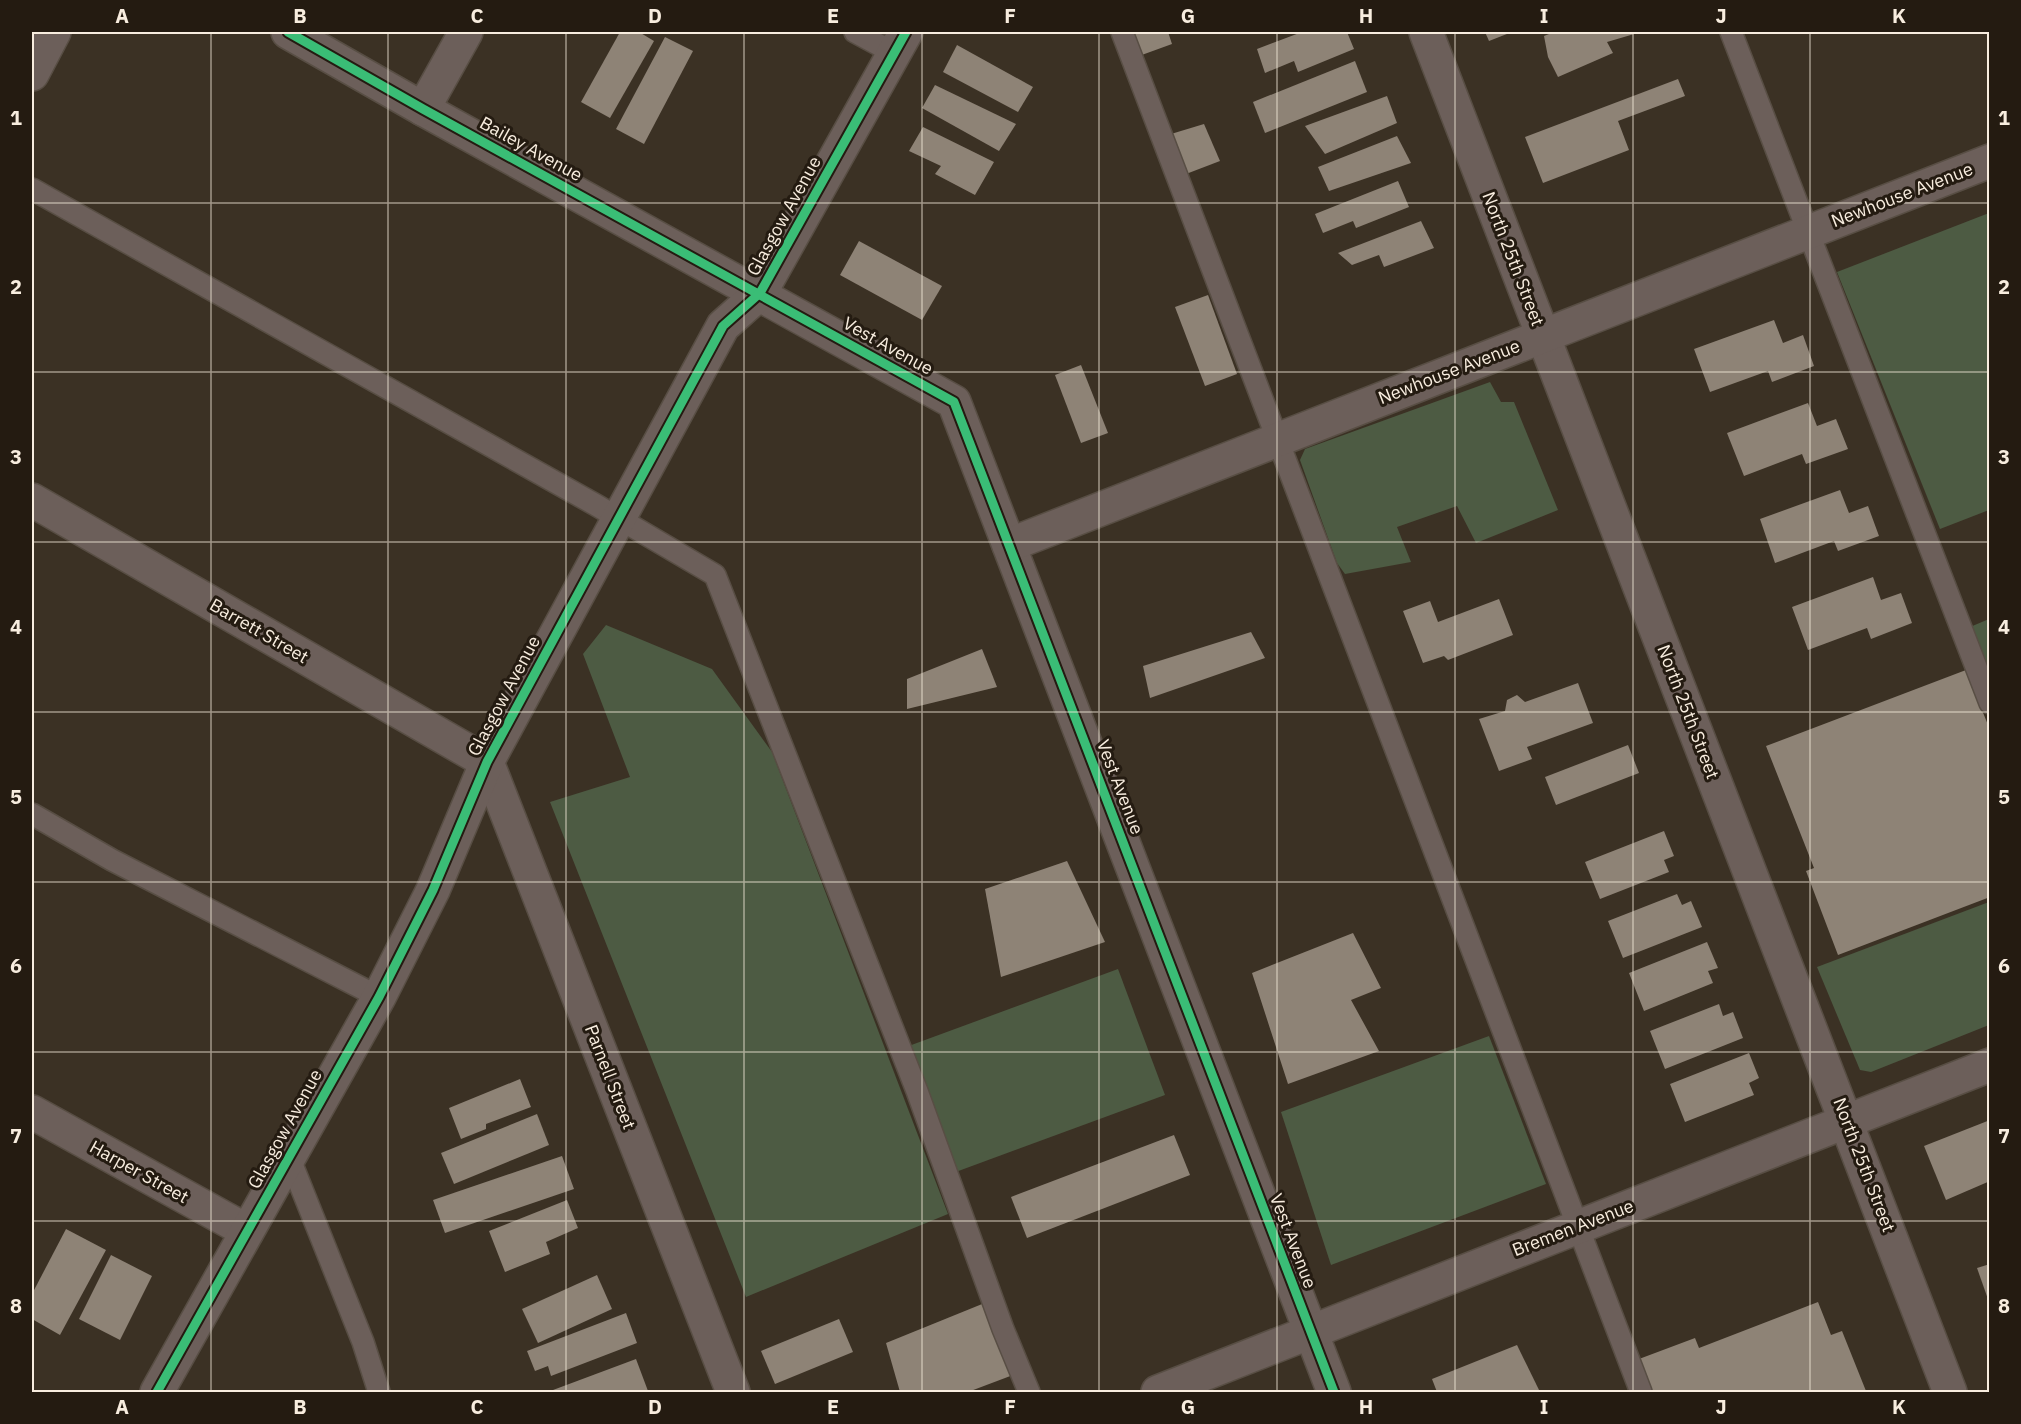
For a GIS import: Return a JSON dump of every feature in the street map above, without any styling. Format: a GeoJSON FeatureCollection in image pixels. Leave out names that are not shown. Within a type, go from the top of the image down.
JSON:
{"type":"FeatureCollection","features":[{"type":"Feature","properties":{"kind":"street"},"geometry":{"type":"LineString","coordinates":[[32,74],[54,32]]}},
{"type":"Feature","properties":{"kind":"street","name":"Bailey Avenue"},"geometry":{"type":"LineString","coordinates":[[288,32],[423,109],[760,293]]}},
{"type":"Feature","properties":{"kind":"street"},"geometry":{"type":"LineString","coordinates":[[423,109],[466,32]]}},
{"type":"Feature","properties":{"kind":"street","name":"North 25th Street"},"geometry":{"type":"LineString","coordinates":[[1426,32],[1950,1392]]}},
{"type":"Feature","properties":{"kind":"street","name":"Glasgow Avenue"},"geometry":{"type":"LineString","coordinates":[[157,1392],[379,997],[433,890],[487,762],[723,326],[760,293],[900,42]]}},
{"type":"Feature","properties":{"kind":"street","name":"Newhouse Avenue"},"geometry":{"type":"LineString","coordinates":[[1010,544],[1989,161]]}},
{"type":"Feature","properties":{"kind":"street","name":"Vest Avenue"},"geometry":{"type":"LineString","coordinates":[[760,293],[954,402],[1334,1392]]}},
{"type":"Feature","properties":{"kind":"street","name":"Barrett Street"},"geometry":{"type":"LineString","coordinates":[[32,500],[487,762]]}},
{"type":"Feature","properties":{"kind":"street","name":"Parnell Street"},"geometry":{"type":"LineString","coordinates":[[487,762],[733,1392]]}},
{"type":"Feature","properties":{"kind":"street","name":"Bremen Avenue"},"geometry":{"type":"LineString","coordinates":[[1158,1392],[1989,1065]]}},
{"type":"Feature","properties":{"kind":"street","name":"Harper Street"},"geometry":{"type":"LineString","coordinates":[[32,1112],[247,1231]]}},
{"type":"Feature","properties":{"kind":"lane"},"geometry":{"type":"LineString","coordinates":[[855,32],[900,42]]}},
{"type":"Feature","properties":{"kind":"lane"},"geometry":{"type":"LineString","coordinates":[[1122,32],[1641,1392]]}},
{"type":"Feature","properties":{"kind":"lane"},"geometry":{"type":"LineString","coordinates":[[1731,32],[1989,703]]}},
{"type":"Feature","properties":{"kind":"lane"},"geometry":{"type":"LineString","coordinates":[[32,189],[619,518],[715,575],[917,1091],[1003,1329],[1029,1392]]}},
{"type":"Feature","properties":{"kind":"lane"},"geometry":{"type":"LineString","coordinates":[[32,814],[112,860],[379,997]]}},
{"type":"Feature","properties":{"kind":"lane"},"geometry":{"type":"LineString","coordinates":[[289,1157],[363,1342],[380,1392]]}},
{"type":"Feature","properties":{"kind":"green space"},"geometry":{"type":"Polygon","coordinates":[[[1989,213],[1989,510],[1940,529],[1837,272],[1989,213]]]}},
{"type":"Feature","properties":{"kind":"green space"},"geometry":{"type":"Polygon","coordinates":[[[1490,382],[1501,402],[1514,402],[1558,510],[1476,543],[1457,506],[1397,527],[1411,562],[1345,574],[1337,563],[1300,460],[1305,449],[1490,382]]]}},
{"type":"Feature","properties":{"kind":"green space"},"geometry":{"type":"Polygon","coordinates":[[[1989,619],[1989,674],[1970,627],[1989,619]]]}},
{"type":"Feature","properties":{"kind":"green space"},"geometry":{"type":"Polygon","coordinates":[[[606,625],[712,669],[772,752],[948,1214],[746,1297],[550,802],[630,777],[583,654],[606,625]]]}},
{"type":"Feature","properties":{"kind":"green space"},"geometry":{"type":"Polygon","coordinates":[[[1989,902],[1989,1025],[1871,1072],[1860,1070],[1817,967],[1989,902]]]}},
{"type":"Feature","properties":{"kind":"green space"},"geometry":{"type":"Polygon","coordinates":[[[1118,969],[1165,1095],[953,1173],[906,1047],[1118,969]]]}},
{"type":"Feature","properties":{"kind":"green space"},"geometry":{"type":"Polygon","coordinates":[[[1489,1036],[1546,1184],[1331,1265],[1281,1112],[1489,1036]]]}},
{"type":"Feature","properties":{"kind":"building"},"geometry":{"type":"Polygon","coordinates":[[[620,32],[639,32],[654,41],[610,118],[581,102],[620,32]]]}},
{"type":"Feature","properties":{"kind":"building"},"geometry":{"type":"Polygon","coordinates":[[[1130,32],[1168,32],[1172,44],[1139,56],[1130,32]]]}},
{"type":"Feature","properties":{"kind":"building"},"geometry":{"type":"Polygon","coordinates":[[[1302,32],[1347,32],[1354,49],[1298,72],[1294,61],[1265,73],[1257,49],[1302,32]]]}},
{"type":"Feature","properties":{"kind":"building"},"geometry":{"type":"Polygon","coordinates":[[[1485,32],[1512,32],[1489,41],[1485,32]]]}},
{"type":"Feature","properties":{"kind":"building"},"geometry":{"type":"Polygon","coordinates":[[[1554,32],[1641,32],[1607,42],[1613,53],[1558,77],[1548,57],[1544,36],[1554,32]]]}},
{"type":"Feature","properties":{"kind":"building"},"geometry":{"type":"Polygon","coordinates":[[[665,37],[693,51],[644,144],[616,129],[665,37]]]}},
{"type":"Feature","properties":{"kind":"building"},"geometry":{"type":"Polygon","coordinates":[[[957,45],[1033,87],[1018,112],[943,72],[957,45]]]}},
{"type":"Feature","properties":{"kind":"building"},"geometry":{"type":"Polygon","coordinates":[[[1355,61],[1367,92],[1265,133],[1253,102],[1355,61]]]}},
{"type":"Feature","properties":{"kind":"building"},"geometry":{"type":"Polygon","coordinates":[[[1678,79],[1685,96],[1618,121],[1629,150],[1543,183],[1525,137],[1678,79]]]}},
{"type":"Feature","properties":{"kind":"building"},"geometry":{"type":"Polygon","coordinates":[[[935,85],[1016,124],[999,151],[922,108],[935,85]]]}},
{"type":"Feature","properties":{"kind":"building"},"geometry":{"type":"Polygon","coordinates":[[[1387,96],[1397,123],[1325,154],[1305,126],[1387,96]]]}},
{"type":"Feature","properties":{"kind":"building"},"geometry":{"type":"Polygon","coordinates":[[[1204,124],[1220,161],[1186,174],[1171,134],[1204,124]]]}},
{"type":"Feature","properties":{"kind":"building"},"geometry":{"type":"Polygon","coordinates":[[[923,127],[994,162],[975,195],[935,174],[941,166],[909,151],[923,127]]]}},
{"type":"Feature","properties":{"kind":"building"},"geometry":{"type":"Polygon","coordinates":[[[1397,136],[1411,163],[1329,191],[1318,167],[1397,136]]]}},
{"type":"Feature","properties":{"kind":"building"},"geometry":{"type":"Polygon","coordinates":[[[1398,181],[1409,207],[1356,228],[1353,221],[1323,233],[1315,214],[1398,181]]]}},
{"type":"Feature","properties":{"kind":"building"},"geometry":{"type":"Polygon","coordinates":[[[1421,221],[1434,248],[1384,267],[1379,255],[1352,265],[1338,253],[1421,221]]]}},
{"type":"Feature","properties":{"kind":"building"},"geometry":{"type":"Polygon","coordinates":[[[859,241],[942,286],[922,320],[840,275],[859,241]]]}},
{"type":"Feature","properties":{"kind":"building"},"geometry":{"type":"Polygon","coordinates":[[[1208,295],[1237,374],[1205,386],[1175,307],[1208,295]]]}},
{"type":"Feature","properties":{"kind":"building"},"geometry":{"type":"Polygon","coordinates":[[[1774,320],[1783,343],[1803,335],[1814,366],[1772,382],[1768,371],[1710,392],[1694,349],[1774,320]]]}},
{"type":"Feature","properties":{"kind":"building"},"geometry":{"type":"Polygon","coordinates":[[[1081,365],[1108,433],[1081,443],[1055,375],[1081,365]]]}},
{"type":"Feature","properties":{"kind":"building"},"geometry":{"type":"Polygon","coordinates":[[[1808,403],[1817,426],[1836,419],[1848,449],[1806,464],[1802,454],[1744,476],[1727,433],[1808,403]]]}},
{"type":"Feature","properties":{"kind":"building"},"geometry":{"type":"Polygon","coordinates":[[[1840,490],[1849,513],[1868,506],[1879,536],[1838,551],[1834,541],[1775,563],[1760,519],[1840,490]]]}},
{"type":"Feature","properties":{"kind":"building"},"geometry":{"type":"Polygon","coordinates":[[[1873,577],[1881,600],[1901,593],[1912,623],[1871,639],[1867,628],[1808,650],[1792,607],[1873,577]]]}},
{"type":"Feature","properties":{"kind":"building"},"geometry":{"type":"Polygon","coordinates":[[[1499,599],[1513,635],[1448,660],[1444,656],[1423,663],[1403,611],[1430,601],[1438,622],[1499,599]]]}},
{"type":"Feature","properties":{"kind":"building"},"geometry":{"type":"Polygon","coordinates":[[[1251,632],[1265,658],[1150,698],[1143,666],[1251,632]]]}},
{"type":"Feature","properties":{"kind":"building"},"geometry":{"type":"Polygon","coordinates":[[[982,649],[997,687],[907,709],[907,679],[982,649]]]}},
{"type":"Feature","properties":{"kind":"building"},"geometry":{"type":"Polygon","coordinates":[[[1966,670],[1990,730],[1990,897],[1838,955],[1806,871],[1814,868],[1766,746],[1966,670]]]}},
{"type":"Feature","properties":{"kind":"building"},"geometry":{"type":"Polygon","coordinates":[[[1578,683],[1593,723],[1527,747],[1532,759],[1499,771],[1479,719],[1505,711],[1507,700],[1517,695],[1525,702],[1578,683]]]}},
{"type":"Feature","properties":{"kind":"building"},"geometry":{"type":"Polygon","coordinates":[[[1628,745],[1639,773],[1556,805],[1545,777],[1628,745]]]}},
{"type":"Feature","properties":{"kind":"building"},"geometry":{"type":"Polygon","coordinates":[[[1664,831],[1674,856],[1664,860],[1669,872],[1600,899],[1585,862],[1664,831]]]}},
{"type":"Feature","properties":{"kind":"building"},"geometry":{"type":"Polygon","coordinates":[[[1067,861],[1105,942],[1001,977],[985,889],[1067,861]]]}},
{"type":"Feature","properties":{"kind":"building"},"geometry":{"type":"Polygon","coordinates":[[[1677,894],[1682,905],[1691,901],[1702,927],[1623,958],[1608,921],[1677,894]]]}},
{"type":"Feature","properties":{"kind":"building"},"geometry":{"type":"Polygon","coordinates":[[[1353,933],[1381,988],[1351,1000],[1379,1051],[1288,1084],[1252,973],[1353,933]]]}},
{"type":"Feature","properties":{"kind":"building"},"geometry":{"type":"Polygon","coordinates":[[[1707,942],[1718,968],[1708,971],[1713,983],[1644,1011],[1629,973],[1707,942]]]}},
{"type":"Feature","properties":{"kind":"building"},"geometry":{"type":"Polygon","coordinates":[[[1719,1004],[1723,1016],[1733,1012],[1743,1038],[1665,1069],[1650,1031],[1719,1004]]]}},
{"type":"Feature","properties":{"kind":"building"},"geometry":{"type":"Polygon","coordinates":[[[1749,1053],[1759,1078],[1749,1083],[1754,1095],[1685,1122],[1670,1084],[1749,1053]]]}},
{"type":"Feature","properties":{"kind":"building"},"geometry":{"type":"Polygon","coordinates":[[[520,1079],[531,1107],[486,1124],[486,1129],[461,1139],[449,1108],[520,1079]]]}},
{"type":"Feature","properties":{"kind":"building"},"geometry":{"type":"Polygon","coordinates":[[[537,1114],[549,1145],[454,1184],[441,1153],[537,1114]]]}},
{"type":"Feature","properties":{"kind":"building"},"geometry":{"type":"Polygon","coordinates":[[[1990,1120],[1990,1181],[1946,1200],[1924,1146],[1990,1120]]]}},
{"type":"Feature","properties":{"kind":"building"},"geometry":{"type":"Polygon","coordinates":[[[1174,1135],[1190,1175],[1027,1238],[1011,1197],[1174,1135]]]}},
{"type":"Feature","properties":{"kind":"building"},"geometry":{"type":"Polygon","coordinates":[[[562,1156],[574,1189],[445,1233],[433,1200],[562,1156]]]}},
{"type":"Feature","properties":{"kind":"building"},"geometry":{"type":"Polygon","coordinates":[[[567,1200],[578,1228],[546,1242],[550,1254],[505,1272],[489,1231],[567,1200]]]}},
{"type":"Feature","properties":{"kind":"building"},"geometry":{"type":"Polygon","coordinates":[[[66,1229],[106,1250],[60,1335],[32,1319],[32,1294],[66,1229]]]}},
{"type":"Feature","properties":{"kind":"building"},"geometry":{"type":"Polygon","coordinates":[[[111,1255],[152,1276],[120,1340],[79,1319],[111,1255]]]}},
{"type":"Feature","properties":{"kind":"building"},"geometry":{"type":"Polygon","coordinates":[[[1990,1264],[1990,1301],[1989,1302],[1977,1268],[1990,1264]]]}},
{"type":"Feature","properties":{"kind":"building"},"geometry":{"type":"Polygon","coordinates":[[[597,1275],[612,1309],[538,1343],[522,1309],[597,1275]]]}},
{"type":"Feature","properties":{"kind":"building"},"geometry":{"type":"Polygon","coordinates":[[[992,1300],[1013,1375],[968,1392],[900,1392],[886,1343],[992,1300]]]}},
{"type":"Feature","properties":{"kind":"building"},"geometry":{"type":"Polygon","coordinates":[[[1818,1302],[1831,1335],[1842,1331],[1866,1391],[1652,1392],[1639,1359],[1695,1338],[1699,1348],[1818,1302]]]}},
{"type":"Feature","properties":{"kind":"building"},"geometry":{"type":"Polygon","coordinates":[[[626,1313],[637,1343],[551,1376],[548,1366],[535,1371],[527,1351],[626,1313]]]}},
{"type":"Feature","properties":{"kind":"building"},"geometry":{"type":"Polygon","coordinates":[[[839,1319],[853,1352],[775,1384],[761,1351],[839,1319]]]}},
{"type":"Feature","properties":{"kind":"building"},"geometry":{"type":"Polygon","coordinates":[[[1517,1345],[1540,1392],[1437,1392],[1432,1379],[1517,1345]]]}},
{"type":"Feature","properties":{"kind":"building"},"geometry":{"type":"Polygon","coordinates":[[[636,1359],[648,1391],[554,1392],[553,1390],[636,1359]]]}},
{"type":"Feature","properties":{"kind":"cycle path"},"geometry":{"type":"LineString","coordinates":[[288,32],[954,402],[1334,1392]]}},
{"type":"Feature","properties":{"kind":"cycle path"},"geometry":{"type":"LineString","coordinates":[[157,1392],[379,997],[433,890],[487,762],[723,326],[760,293],[906,32]]}}]}
